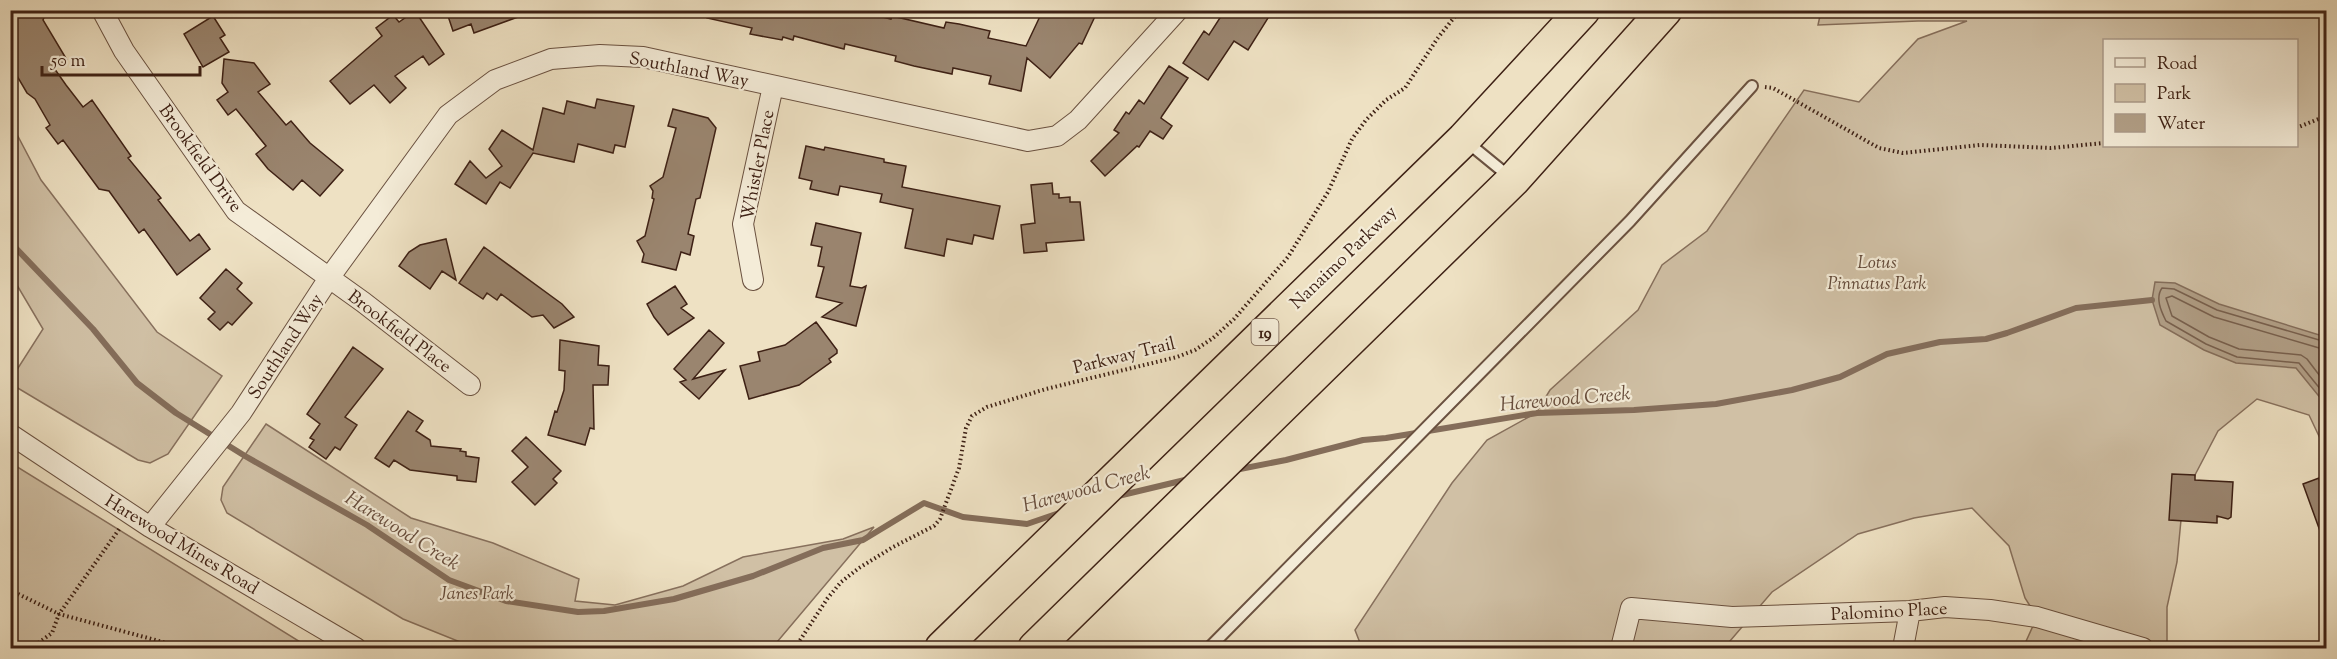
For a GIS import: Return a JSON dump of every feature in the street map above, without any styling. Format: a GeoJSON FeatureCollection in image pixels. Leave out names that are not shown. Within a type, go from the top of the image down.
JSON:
{"type":"FeatureCollection","features":[{"type":"Feature","properties":{"kind":"highway","name":"Nanaimo Parkway"},"geometry":{"type":"LineString","coordinates":[[942,648],[1464,139],[1583,10]]}},
{"type":"Feature","properties":{"kind":"highway"},"geometry":{"type":"LineString","coordinates":[[1035,648],[1513,180],[1665,10]]}},
{"type":"Feature","properties":{"kind":"street","name":"Brookfield Drive"},"geometry":{"type":"LineString","coordinates":[[102,10],[124,51],[236,211],[329,278]]}},
{"type":"Feature","properties":{"kind":"street","name":"Southland Way"},"geometry":{"type":"LineString","coordinates":[[150,527],[241,413],[329,278],[448,115],[495,80],[551,59],[600,55],[643,57],[1028,141],[1057,136],[1078,120],[1178,10]]}},
{"type":"Feature","properties":{"kind":"street","name":"Whistler Place"},"geometry":{"type":"LineString","coordinates":[[753,280],[744,224],[773,86]]}},
{"type":"Feature","properties":{"kind":"street","name":"Brookfield Place"},"geometry":{"type":"LineString","coordinates":[[329,278],[470,385]]}},
{"type":"Feature","properties":{"kind":"street","name":"Harewood Mines Road"},"geometry":{"type":"LineString","coordinates":[[10,434],[150,527],[356,648]]}},
{"type":"Feature","properties":{"kind":"street","name":"Palomino Place"},"geometry":{"type":"LineString","coordinates":[[1622,648],[1631,608],[1732,618],[1910,611],[1945,607],[1990,610],[2037,617],[2143,648]]}},
{"type":"Feature","properties":{"kind":"street"},"geometry":{"type":"LineString","coordinates":[[1903,648],[1910,611]]}},
{"type":"Feature","properties":{"kind":"lane"},"geometry":{"type":"LineString","coordinates":[[1209,648],[1630,221],[1752,86]]}},
{"type":"Feature","properties":{"kind":"lane"},"geometry":{"type":"LineString","coordinates":[[1464,139],[1513,180]]}},
{"type":"Feature","properties":{"kind":"path","name":"Parkway Trail"},"geometry":{"type":"LineString","coordinates":[[795,648],[822,606],[841,582],[893,547],[934,526],[940,519],[959,468],[966,428],[972,416],[987,406],[1177,357],[1195,350],[1213,338],[1234,319],[1258,294],[1293,249],[1328,192],[1352,139],[1366,120],[1386,100],[1405,88],[1437,39],[1461,10]]}},
{"type":"Feature","properties":{"kind":"path"},"geometry":{"type":"LineString","coordinates":[[1752,86],[1773,88],[1879,148],[1903,153],[1980,146],[2051,148],[2103,143]]}},
{"type":"Feature","properties":{"kind":"path"},"geometry":{"type":"LineString","coordinates":[[2298,127],[2326,116]]}},
{"type":"Feature","properties":{"kind":"path"},"geometry":{"type":"LineString","coordinates":[[31,648],[52,633],[59,614],[130,514]]}},
{"type":"Feature","properties":{"kind":"path"},"geometry":{"type":"LineString","coordinates":[[10,590],[59,614],[185,648]]}},
{"type":"Feature","properties":{"kind":"green space","name":"Lotus Pinnatus Park"},"geometry":{"type":"Polygon","coordinates":[[[1821,11],[2326,11],[2326,451],[2309,415],[2257,399],[2218,431],[2195,475],[2181,520],[2177,562],[2167,607],[2167,648],[2023,648],[2037,617],[2025,598],[2009,546],[1972,508],[1914,518],[1858,534],[1772,592],[1724,648],[1362,648],[1355,630],[1452,483],[1487,440],[1536,413],[1550,390],[1638,310],[1662,265],[1707,231],[1804,90],[1859,102],[1918,39],[1967,21],[1818,25],[1821,11]]]}},
{"type":"Feature","properties":{"kind":"green space"},"geometry":{"type":"Polygon","coordinates":[[[11,123],[41,180],[157,332],[222,376],[168,454],[150,463],[138,460],[11,384],[11,379],[43,329],[11,275],[11,123]]]}},
{"type":"Feature","properties":{"kind":"green space","name":"Janes Park"},"geometry":{"type":"Polygon","coordinates":[[[266,424],[411,518],[493,543],[579,579],[575,601],[615,605],[683,586],[743,557],[843,539],[874,527],[772,648],[475,648],[403,619],[227,513],[221,500],[223,487],[266,424]]]}},
{"type":"Feature","properties":{"kind":"green space"},"geometry":{"type":"Polygon","coordinates":[[[11,463],[310,648],[11,648],[11,463]]]}},
{"type":"Feature","properties":{"kind":"water"},"geometry":{"type":"Polygon","coordinates":[[[2155,282],[2175,283],[2219,304],[2326,337],[2326,405],[2296,368],[2236,363],[2204,350],[2160,325],[2152,300],[2155,282]]]}},
{"type":"Feature","properties":{"kind":"building"},"geometry":{"type":"Polygon","coordinates":[[[10,10],[38,10],[46,13],[43,20],[67,60],[54,68],[83,107],[92,100],[131,156],[128,158],[161,198],[158,200],[190,241],[199,234],[210,249],[177,275],[144,229],[139,233],[109,191],[99,189],[63,140],[58,144],[46,128],[50,125],[10,64],[10,10]]]}},
{"type":"Feature","properties":{"kind":"building"},"geometry":{"type":"Polygon","coordinates":[[[446,10],[529,10],[529,13],[474,33],[471,24],[453,31],[446,10]]]}},
{"type":"Feature","properties":{"kind":"building"},"geometry":{"type":"Polygon","coordinates":[[[708,10],[854,10],[944,28],[946,22],[959,24],[990,31],[988,38],[1026,46],[1043,10],[1098,10],[1082,44],[1079,43],[1050,78],[1027,58],[1021,91],[989,84],[991,76],[953,68],[952,74],[914,66],[895,61],[896,56],[845,44],[844,49],[794,36],[793,40],[783,37],[782,40],[750,34],[752,28],[707,18],[708,10]]]}},
{"type":"Feature","properties":{"kind":"building"},"geometry":{"type":"Polygon","coordinates":[[[1225,10],[1273,10],[1248,50],[1234,41],[1208,80],[1183,63],[1204,31],[1209,35],[1225,10]]]}},
{"type":"Feature","properties":{"kind":"building"},"geometry":{"type":"Polygon","coordinates":[[[415,11],[444,54],[429,65],[423,56],[395,76],[406,88],[390,103],[374,85],[350,104],[330,81],[382,36],[376,28],[393,15],[399,22],[415,11]]]}},
{"type":"Feature","properties":{"kind":"building"},"geometry":{"type":"Polygon","coordinates":[[[213,16],[225,35],[220,38],[229,52],[203,67],[184,34],[213,16]]]}},
{"type":"Feature","properties":{"kind":"building"},"geometry":{"type":"Polygon","coordinates":[[[224,59],[254,63],[270,84],[258,92],[286,125],[291,121],[310,143],[343,170],[320,196],[302,180],[293,190],[268,169],[256,154],[266,146],[236,109],[228,115],[217,100],[228,92],[222,83],[224,59]]]}},
{"type":"Feature","properties":{"kind":"building"},"geometry":{"type":"Polygon","coordinates":[[[1169,66],[1188,78],[1161,118],[1172,126],[1163,139],[1150,131],[1139,147],[1137,146],[1105,176],[1091,161],[1119,133],[1114,130],[1126,112],[1129,114],[1139,100],[1144,104],[1169,66]]]}},
{"type":"Feature","properties":{"kind":"building"},"geometry":{"type":"Polygon","coordinates":[[[597,99],[634,106],[625,147],[615,145],[613,153],[578,144],[574,162],[533,153],[510,188],[500,182],[486,204],[455,184],[470,161],[486,178],[502,166],[489,149],[502,130],[533,150],[543,108],[564,114],[567,101],[595,108],[597,99]]]}},
{"type":"Feature","properties":{"kind":"building"},"geometry":{"type":"Polygon","coordinates":[[[673,109],[708,118],[716,128],[700,198],[696,199],[688,234],[694,236],[690,255],[681,252],[676,270],[642,262],[644,254],[637,241],[645,236],[654,199],[650,186],[663,177],[676,128],[668,126],[673,109]]]}},
{"type":"Feature","properties":{"kind":"building"},"geometry":{"type":"Polygon","coordinates":[[[806,146],[824,150],[825,147],[906,166],[902,187],[1000,206],[993,239],[974,235],[972,244],[947,239],[944,256],[905,248],[913,209],[880,202],[882,194],[840,186],[838,195],[810,189],[812,181],[799,178],[806,146]]]}},
{"type":"Feature","properties":{"kind":"building"},"geometry":{"type":"Polygon","coordinates":[[[1052,183],[1053,194],[1059,194],[1059,198],[1070,197],[1070,202],[1080,202],[1084,240],[1046,243],[1047,251],[1024,253],[1021,225],[1035,223],[1031,185],[1052,183]]]}},
{"type":"Feature","properties":{"kind":"building"},"geometry":{"type":"Polygon","coordinates":[[[816,223],[861,233],[850,286],[862,288],[866,286],[856,326],[822,317],[842,303],[816,297],[824,267],[818,266],[822,247],[811,245],[816,223]]]}},
{"type":"Feature","properties":{"kind":"building"},"geometry":{"type":"Polygon","coordinates":[[[446,239],[456,280],[442,271],[430,289],[399,266],[409,252],[420,245],[446,239]]]}},
{"type":"Feature","properties":{"kind":"building"},"geometry":{"type":"Polygon","coordinates":[[[484,247],[562,304],[574,317],[554,328],[543,315],[532,317],[501,294],[497,300],[487,293],[483,299],[459,283],[484,247]]]}},
{"type":"Feature","properties":{"kind":"building"},"geometry":{"type":"Polygon","coordinates":[[[226,269],[242,283],[237,289],[252,303],[232,325],[228,322],[220,330],[208,319],[215,312],[200,298],[226,269]]]}},
{"type":"Feature","properties":{"kind":"building"},"geometry":{"type":"Polygon","coordinates":[[[675,286],[687,304],[681,308],[694,318],[668,335],[647,304],[675,286]]]}},
{"type":"Feature","properties":{"kind":"building"},"geometry":{"type":"Polygon","coordinates":[[[816,322],[837,350],[837,353],[829,359],[831,362],[799,385],[749,399],[740,366],[760,361],[758,352],[785,345],[816,322]]]}},
{"type":"Feature","properties":{"kind":"building"},"geometry":{"type":"Polygon","coordinates":[[[709,330],[724,343],[693,379],[725,370],[699,399],[680,382],[686,380],[674,369],[709,330]]]}},
{"type":"Feature","properties":{"kind":"building"},"geometry":{"type":"Polygon","coordinates":[[[560,340],[599,346],[598,365],[609,366],[608,385],[593,385],[594,429],[590,428],[585,445],[548,435],[564,390],[565,371],[559,370],[560,340]]]}},
{"type":"Feature","properties":{"kind":"building"},"geometry":{"type":"Polygon","coordinates":[[[353,347],[383,369],[345,417],[357,425],[340,450],[335,447],[326,459],[309,447],[314,440],[310,438],[320,424],[307,414],[353,347]]]}},
{"type":"Feature","properties":{"kind":"building"},"geometry":{"type":"Polygon","coordinates":[[[408,411],[423,421],[416,431],[430,440],[431,446],[461,449],[460,451],[466,452],[466,456],[479,458],[476,482],[457,480],[457,476],[410,470],[394,460],[389,467],[375,458],[408,411]]]}},
{"type":"Feature","properties":{"kind":"building"},"geometry":{"type":"Polygon","coordinates":[[[526,437],[561,471],[553,479],[557,483],[535,505],[512,482],[528,467],[512,451],[526,437]]]}},
{"type":"Feature","properties":{"kind":"building"},"geometry":{"type":"Polygon","coordinates":[[[2172,474],[2195,475],[2195,480],[2233,482],[2231,517],[2228,519],[2217,516],[2217,523],[2169,520],[2172,474]]]}},
{"type":"Feature","properties":{"kind":"building"},"geometry":{"type":"Polygon","coordinates":[[[2319,478],[2320,482],[2326,479],[2326,542],[2324,542],[2303,484],[2319,478]]]}},
{"type":"Feature","properties":{"kind":"waterway","name":"Harewood Creek"},"geometry":{"type":"LineString","coordinates":[[10,242],[93,329],[137,383],[176,413],[245,456],[367,525],[449,580],[506,601],[578,612],[604,611],[674,599],[753,576],[823,548],[863,540],[924,503],[963,517],[1027,524],[1062,512]]}},
{"type":"Feature","properties":{"kind":"waterway","name":"Harewood Creek"},"geometry":{"type":"LineString","coordinates":[[1235,470],[1286,460],[1363,440],[1537,413],[1634,410],[1716,404],[1792,390],[1840,377],[1887,354],[1940,342],[1986,339],[2076,308],[2152,300]]}},
{"type":"Feature","properties":{"kind":"waterway","name":"Harewood Creek"},"geometry":{"type":"LineString","coordinates":[[1118,496],[1189,479]]}}]}
